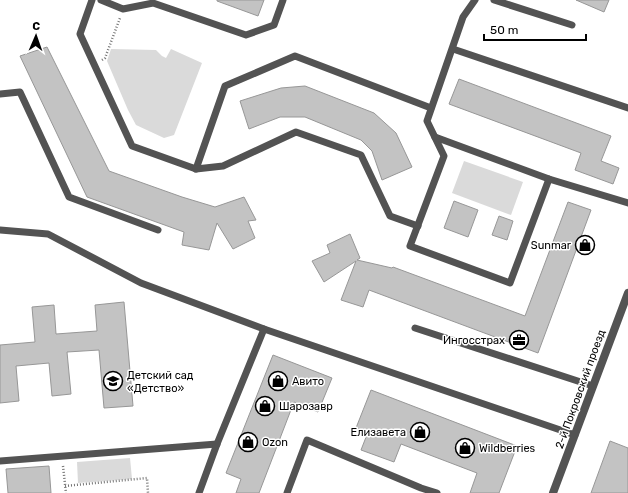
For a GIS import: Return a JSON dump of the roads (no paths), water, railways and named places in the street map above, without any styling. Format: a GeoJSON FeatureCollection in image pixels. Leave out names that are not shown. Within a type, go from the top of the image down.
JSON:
{"type":"FeatureCollection","features":[{"type":"Feature","properties":{"kind":"street","name":"2-й Покровский проезд"},"geometry":{"type":"LineString","coordinates":[[553,493],[628,293]]}},
{"type":"Feature","properties":{"kind":"lane"},"geometry":{"type":"LineString","coordinates":[[92,0],[80,34],[132,146],[196,169],[223,166],[296,132],[361,155],[390,216],[418,226]]}},
{"type":"Feature","properties":{"kind":"lane"},"geometry":{"type":"LineString","coordinates":[[101,0],[123,9],[153,3],[246,35],[274,25],[283,0]]}},
{"type":"Feature","properties":{"kind":"lane"},"geometry":{"type":"LineString","coordinates":[[475,0],[463,17],[427,121],[444,156],[410,246],[510,283],[549,179]]}},
{"type":"Feature","properties":{"kind":"lane"},"geometry":{"type":"LineString","coordinates":[[494,0],[572,25]]}},
{"type":"Feature","properties":{"kind":"lane"},"geometry":{"type":"LineString","coordinates":[[453,48],[628,108]]}},
{"type":"Feature","properties":{"kind":"lane"},"geometry":{"type":"LineString","coordinates":[[196,169],[225,86],[295,56],[432,108]]}},
{"type":"Feature","properties":{"kind":"lane"},"geometry":{"type":"LineString","coordinates":[[0,94],[20,92],[69,197],[158,230]]}},
{"type":"Feature","properties":{"kind":"lane"},"geometry":{"type":"LineString","coordinates":[[435,138],[549,179],[628,203]]}},
{"type":"Feature","properties":{"kind":"lane"},"geometry":{"type":"LineString","coordinates":[[0,230],[48,234],[141,283],[264,329],[575,435]]}},
{"type":"Feature","properties":{"kind":"lane"},"geometry":{"type":"LineString","coordinates":[[414,328],[593,386]]}},
{"type":"Feature","properties":{"kind":"lane"},"geometry":{"type":"LineString","coordinates":[[199,493],[217,444],[264,329]]}},
{"type":"Feature","properties":{"kind":"lane"},"geometry":{"type":"LineString","coordinates":[[287,493],[307,440],[420,490],[437,493]]}},
{"type":"Feature","properties":{"kind":"lane"},"geometry":{"type":"LineString","coordinates":[[0,461],[217,444]]}},
{"type":"Feature","properties":{"kind":"place","name":"Sunmar"},"geometry":{"type":"Point","coordinates":[585,245]}},
{"type":"Feature","properties":{"kind":"place","name":"Ингосстрах"},"geometry":{"type":"Point","coordinates":[519,340]}},
{"type":"Feature","properties":{"kind":"place","name":"Детский сад «Детство»"},"geometry":{"type":"Point","coordinates":[113,381]}},
{"type":"Feature","properties":{"kind":"place","name":"Авито"},"geometry":{"type":"Point","coordinates":[278,381]}},
{"type":"Feature","properties":{"kind":"place","name":"Шарозавр"},"geometry":{"type":"Point","coordinates":[265,406]}},
{"type":"Feature","properties":{"kind":"place","name":"Елизавета"},"geometry":{"type":"Point","coordinates":[420,432]}},
{"type":"Feature","properties":{"kind":"place","name":"Ozon"},"geometry":{"type":"Point","coordinates":[248,442]}},
{"type":"Feature","properties":{"kind":"place","name":"Wildberries"},"geometry":{"type":"Point","coordinates":[465,448]}}]}
